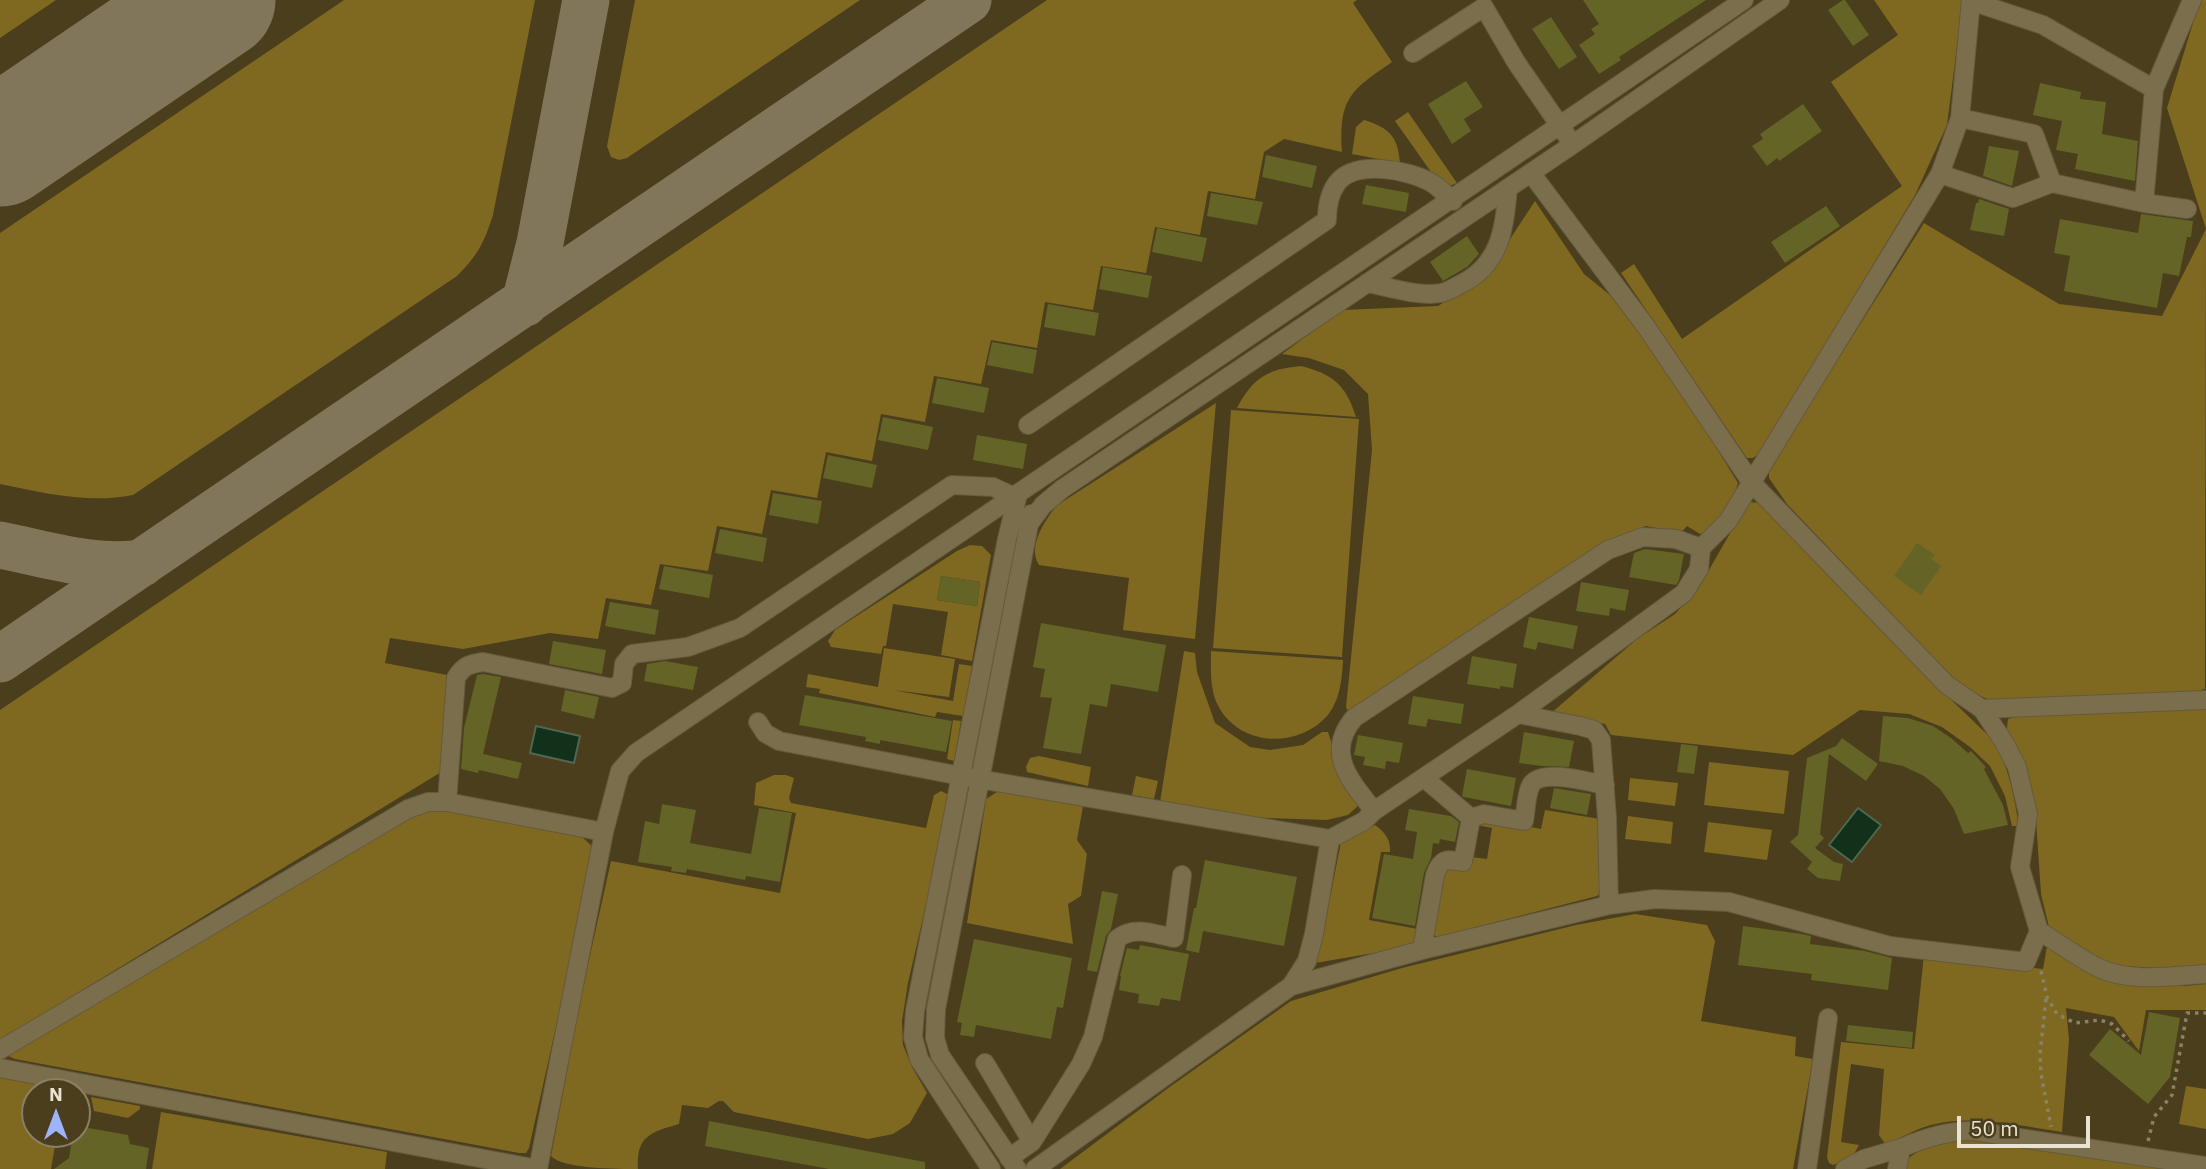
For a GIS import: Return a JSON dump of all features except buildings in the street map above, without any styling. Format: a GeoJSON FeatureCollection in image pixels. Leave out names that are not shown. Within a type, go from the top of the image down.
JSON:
{"type":"FeatureCollection","features":[{"type":"Feature","properties":{"kind":"lane"},"geometry":{"type":"LineString","coordinates":[[0,1068],[538,1169],[604,832],[620,771],[636,753],[1017,498],[1744,0]]}},
{"type":"Feature","properties":{"kind":"lane"},"geometry":{"type":"LineString","coordinates":[[1007,538],[1028,533],[1043,505],[1062,489],[1531,173],[1780,0]]}},
{"type":"Feature","properties":{"kind":"lane"},"geometry":{"type":"LineString","coordinates":[[2144,203],[2154,89],[2192,0]]}},
{"type":"Feature","properties":{"kind":"lane"},"geometry":{"type":"LineString","coordinates":[[758,722],[765,733],[779,741],[961,776],[1331,839],[1364,821],[1374,811],[1518,714],[1684,593],[1699,569],[1701,548],[1728,521],[1940,174],[1959,118],[1971,1],[2043,25],[2154,89]]}},
{"type":"Feature","properties":{"kind":"lane"},"geometry":{"type":"LineString","coordinates":[[1413,53],[1484,7],[1516,62],[1572,145]]}},
{"type":"Feature","properties":{"kind":"lane"},"geometry":{"type":"LineString","coordinates":[[1959,118],[2034,134],[2052,183]]}},
{"type":"Feature","properties":{"kind":"lane"},"geometry":{"type":"LineString","coordinates":[[1028,425],[1327,220],[1328,201],[1338,182],[1350,173],[1365,169],[1384,169],[1416,176],[1434,184],[1453,201]]}},
{"type":"Feature","properties":{"kind":"lane"},"geometry":{"type":"LineString","coordinates":[[1290,985],[1609,905],[1655,899],[1729,902],[1890,946],[2026,962],[2039,931],[2020,867],[2028,814],[2017,767],[1982,709],[1947,685],[1751,482],[1647,328],[1531,173]]}},
{"type":"Feature","properties":{"kind":"lane"},"geometry":{"type":"LineString","coordinates":[[1940,174],[2013,198],[2052,183],[2144,203],[2187,209]]}},
{"type":"Feature","properties":{"kind":"lane"},"geometry":{"type":"LineString","coordinates":[[1367,283],[1411,292],[1442,293],[1470,279],[1494,256],[1504,224],[1508,188]]}},
{"type":"Feature","properties":{"kind":"lane"},"geometry":{"type":"LineString","coordinates":[[1036,483],[936,1009],[936,1038],[940,1055],[1013,1164],[1032,1142],[1081,1064],[1093,1037],[1117,939],[1135,930],[1174,938],[1182,875]]}},
{"type":"Feature","properties":{"kind":"lane"},"geometry":{"type":"LineString","coordinates":[[447,802],[456,678],[462,667],[483,662],[612,688],[622,683],[625,664],[632,654],[688,647],[740,628],[952,485],[993,486],[1017,498]]}},
{"type":"Feature","properties":{"kind":"lane"},"geometry":{"type":"LineString","coordinates":[[991,1169],[919,1059],[913,1037],[915,1011],[1017,498]]}},
{"type":"Feature","properties":{"kind":"lane"},"geometry":{"type":"LineString","coordinates":[[1374,811],[1352,783],[1340,755],[1344,729],[1353,718],[1608,550],[1643,537],[1676,539],[1701,548]]}},
{"type":"Feature","properties":{"kind":"lane"},"geometry":{"type":"LineString","coordinates":[[1982,709],[2206,700]]}},
{"type":"Feature","properties":{"kind":"lane"},"geometry":{"type":"LineString","coordinates":[[1518,714],[1594,730],[1601,740],[1609,905]]}},
{"type":"Feature","properties":{"kind":"lane"},"geometry":{"type":"LineString","coordinates":[[1471,818],[1485,814],[1524,821],[1530,786],[1536,778],[1548,776],[1605,785]]}},
{"type":"Feature","properties":{"kind":"lane"},"geometry":{"type":"LineString","coordinates":[[1424,778],[1471,818]]}},
{"type":"Feature","properties":{"kind":"lane"},"geometry":{"type":"LineString","coordinates":[[0,1050],[408,809],[428,802],[447,802],[604,832]]}},
{"type":"Feature","properties":{"kind":"lane"},"geometry":{"type":"LineString","coordinates":[[1422,950],[1434,875],[1439,864],[1448,859],[1463,862],[1471,818]]}},
{"type":"Feature","properties":{"kind":"lane"},"geometry":{"type":"LineString","coordinates":[[1035,1169],[1290,985],[1307,961],[1331,839]]}},
{"type":"Feature","properties":{"kind":"lane"},"geometry":{"type":"LineString","coordinates":[[2039,931],[2099,968],[2122,975],[2153,977],[2206,974]]}},
{"type":"Feature","properties":{"kind":"lane"},"geometry":{"type":"LineString","coordinates":[[1807,1169],[1828,1017]]}},
{"type":"Feature","properties":{"kind":"lane"},"geometry":{"type":"LineString","coordinates":[[985,1063],[1032,1142]]}},
{"type":"Feature","properties":{"kind":"lane"},"geometry":{"type":"LineString","coordinates":[[1845,1169],[1864,1159],[1956,1131],[1973,1131],[2206,1166]]}},
{"type":"Feature","properties":{"kind":"lane"},"geometry":{"type":"LineString","coordinates":[[1897,1169],[1901,1148]]}},
{"type":"Feature","properties":{"kind":"path"},"geometry":{"type":"LineString","coordinates":[[2040,966],[2047,997],[2057,1014],[2074,1023],[2100,1020],[2112,1024],[2129,1041]]}},
{"type":"Feature","properties":{"kind":"path"},"geometry":{"type":"LineString","coordinates":[[2047,997],[2040,1054],[2041,1074],[2054,1143]]}},
{"type":"Feature","properties":{"kind":"path"},"geometry":{"type":"LineString","coordinates":[[2145,1157],[2154,1117],[2172,1095],[2187,1013],[2206,1013]]}},
{"type":"Feature","properties":{"kind":"shaded area"},"geometry":{"type":"Polygon","coordinates":[[[0,0],[56,0],[0,38],[0,0]]]}},
{"type":"Feature","properties":{"kind":"shaded area"},"geometry":{"type":"Polygon","coordinates":[[[344,0],[535,0],[493,215],[475,255],[457,276],[133,495],[83,498],[0,484],[0,233],[344,0]]]}},
{"type":"Feature","properties":{"kind":"shaded area"},"geometry":{"type":"Polygon","coordinates":[[[635,0],[860,0],[627,158],[619,160],[611,157],[607,146],[635,0]]]}},
{"type":"Feature","properties":{"kind":"shaded area"},"geometry":{"type":"Polygon","coordinates":[[[1047,0],[1357,0],[1353,3],[1392,62],[1357,89],[1345,107],[1342,152],[1284,139],[1264,152],[1255,199],[1208,191],[1200,235],[1155,227],[1146,273],[1101,266],[1093,310],[1045,302],[1037,348],[991,340],[981,384],[934,376],[925,422],[881,414],[872,461],[826,452],[817,498],[771,490],[762,534],[717,526],[708,571],[660,564],[651,605],[606,598],[598,639],[550,633],[463,649],[390,638],[385,663],[447,675],[443,771],[0,1040],[0,710],[1047,0]]]}},
{"type":"Feature","properties":{"kind":"shaded area"},"geometry":{"type":"Polygon","coordinates":[[[1874,0],[1963,0],[1947,125],[1915,195],[1760,453],[1753,458],[1747,458],[1621,273],[1634,264],[1682,339],[1902,186],[1831,82],[1898,35],[1874,0]]]}},
{"type":"Feature","properties":{"kind":"shaded area"},"geometry":{"type":"Polygon","coordinates":[[[2200,0],[2206,0],[2206,229],[2167,108],[2200,0]]]}},
{"type":"Feature","properties":{"kind":"shaded area"},"geometry":{"type":"Polygon","coordinates":[[[1408,112],[1457,183],[1441,186],[1395,121],[1408,112]]]}},
{"type":"Feature","properties":{"kind":"shaded area"},"geometry":{"type":"Polygon","coordinates":[[[1364,120],[1380,126],[1391,135],[1397,146],[1400,163],[1352,154],[1356,127],[1364,120]]]}},
{"type":"Feature","properties":{"kind":"shaded area"},"geometry":{"type":"Polygon","coordinates":[[[1535,201],[1584,274],[1610,295],[1671,374],[1738,483],[1725,513],[1708,530],[1700,534],[1687,526],[1681,533],[1646,526],[1602,545],[1348,711],[1346,707],[1372,450],[1368,394],[1344,370],[1309,358],[1282,354],[1342,310],[1438,306],[1487,274],[1535,201]]]}},
{"type":"Feature","properties":{"kind":"shaded area"},"geometry":{"type":"Polygon","coordinates":[[[1924,223],[2059,304],[2162,316],[2206,229],[2205,689],[2189,693],[1994,702],[1962,688],[1787,504],[1769,478],[1769,468],[1924,223]]]}},
{"type":"Feature","properties":{"kind":"shaded area"},"geometry":{"type":"Polygon","coordinates":[[[1301,366],[1322,373],[1337,382],[1348,397],[1356,417],[1237,408],[1249,389],[1262,377],[1279,370],[1301,366]]]}},
{"type":"Feature","properties":{"kind":"shaded area"},"geometry":{"type":"Polygon","coordinates":[[[1216,403],[1195,639],[1123,630],[1129,578],[1039,565],[1035,550],[1039,534],[1056,506],[1216,403]]]}},
{"type":"Feature","properties":{"kind":"shaded area"},"geometry":{"type":"Polygon","coordinates":[[[1231,410],[1359,419],[1342,657],[1213,648],[1231,410]]]}},
{"type":"Feature","properties":{"kind":"shaded area"},"geometry":{"type":"Polygon","coordinates":[[[1748,502],[1761,503],[1786,524],[1912,662],[1992,739],[2007,770],[2019,826],[2012,826],[2005,796],[1990,766],[1970,747],[1942,727],[1909,714],[1860,710],[1793,755],[1611,735],[1605,724],[1550,714],[1637,639],[1675,614],[1698,589],[1748,502]]]}},
{"type":"Feature","properties":{"kind":"shaded area"},"geometry":{"type":"Polygon","coordinates":[[[970,545],[982,546],[991,555],[972,661],[941,655],[948,612],[893,604],[886,646],[883,646],[881,654],[831,647],[828,641],[835,630],[970,545]],[[941,576],[937,600],[977,606],[980,582],[941,576]]]}},
{"type":"Feature","properties":{"kind":"shaded area"},"geometry":{"type":"Polygon","coordinates":[[[884,648],[955,659],[949,697],[893,690],[953,701],[959,664],[972,666],[963,716],[937,712],[935,717],[819,693],[820,689],[806,687],[808,674],[878,687],[884,648]]]}},
{"type":"Feature","properties":{"kind":"shaded area"},"geometry":{"type":"Polygon","coordinates":[[[1184,651],[1195,653],[1197,672],[1215,723],[1250,747],[1270,750],[1303,745],[1322,732],[1328,732],[1331,755],[1359,805],[1348,815],[1327,820],[1223,814],[1160,802],[1184,651]]]}},
{"type":"Feature","properties":{"kind":"shaded area"},"geometry":{"type":"Polygon","coordinates":[[[1211,651],[1343,660],[1338,697],[1327,716],[1299,735],[1266,738],[1250,734],[1224,715],[1215,699],[1211,651]]]}},
{"type":"Feature","properties":{"kind":"shaded area"},"geometry":{"type":"Polygon","coordinates":[[[2206,708],[2206,968],[2114,966],[2050,931],[2041,894],[2036,820],[2015,754],[2006,736],[2008,719],[2028,713],[2206,708]]]}},
{"type":"Feature","properties":{"kind":"shaded area"},"geometry":{"type":"Polygon","coordinates":[[[953,720],[961,721],[954,761],[947,759],[953,720]]]}},
{"type":"Feature","properties":{"kind":"shaded area"},"geometry":{"type":"Polygon","coordinates":[[[536,726],[580,736],[574,763],[530,753],[536,726]]]}},
{"type":"Feature","properties":{"kind":"shaded area"},"geometry":{"type":"Polygon","coordinates":[[[1039,756],[1091,767],[1088,786],[1027,772],[1030,758],[1039,756]]]}},
{"type":"Feature","properties":{"kind":"shaded area"},"geometry":{"type":"Polygon","coordinates":[[[1709,762],[1789,771],[1784,814],[1704,805],[1709,762]]]}},
{"type":"Feature","properties":{"kind":"shaded area"},"geometry":{"type":"Polygon","coordinates":[[[774,775],[794,778],[789,798],[791,803],[926,828],[934,795],[941,791],[949,795],[950,801],[908,983],[902,1021],[903,1045],[927,1093],[910,1123],[893,1134],[868,1139],[734,1112],[723,1101],[719,1101],[708,1108],[682,1105],[679,1124],[653,1133],[643,1142],[638,1169],[592,1167],[557,1160],[551,1156],[581,996],[611,861],[780,893],[796,813],[754,805],[756,783],[774,775]]]}},
{"type":"Feature","properties":{"kind":"shaded area"},"geometry":{"type":"Polygon","coordinates":[[[1136,776],[1158,781],[1154,799],[1132,795],[1136,776]]]}},
{"type":"Feature","properties":{"kind":"shaded area"},"geometry":{"type":"Polygon","coordinates":[[[1630,778],[1678,783],[1675,806],[1628,800],[1630,778]]]}},
{"type":"Feature","properties":{"kind":"shaded area"},"geometry":{"type":"Polygon","coordinates":[[[1000,790],[1083,806],[1077,840],[1087,854],[1081,896],[1068,904],[1073,944],[967,923],[986,799],[1000,790]]]}},
{"type":"Feature","properties":{"kind":"shaded area"},"geometry":{"type":"Polygon","coordinates":[[[1858,808],[1881,825],[1852,862],[1829,845],[1858,808]]]}},
{"type":"Feature","properties":{"kind":"shaded area"},"geometry":{"type":"Polygon","coordinates":[[[434,809],[581,836],[592,846],[594,856],[526,1153],[8,1056],[397,823],[434,809]]]}},
{"type":"Feature","properties":{"kind":"shaded area"},"geometry":{"type":"Polygon","coordinates":[[[1545,810],[1600,819],[1601,892],[1597,896],[1438,937],[1433,935],[1444,868],[1471,857],[1487,859],[1492,828],[1477,825],[1484,818],[1541,829],[1545,810]]]}},
{"type":"Feature","properties":{"kind":"shaded area"},"geometry":{"type":"Polygon","coordinates":[[[1628,816],[1673,822],[1671,844],[1625,839],[1628,816]]]}},
{"type":"Feature","properties":{"kind":"shaded area"},"geometry":{"type":"Polygon","coordinates":[[[1708,822],[1772,830],[1767,860],[1704,852],[1708,822]]]}},
{"type":"Feature","properties":{"kind":"shaded area"},"geometry":{"type":"Polygon","coordinates":[[[1375,825],[1387,837],[1390,852],[1381,852],[1369,920],[1418,929],[1415,946],[1315,963],[1341,842],[1375,825]]]}},
{"type":"Feature","properties":{"kind":"shaded area"},"geometry":{"type":"Polygon","coordinates":[[[1635,914],[1707,925],[1715,941],[1701,1021],[1796,1037],[1795,1056],[1813,1059],[1793,1169],[1060,1169],[1291,1001],[1402,968],[1576,925],[1635,914]]]}},
{"type":"Feature","properties":{"kind":"shaded area"},"geometry":{"type":"Polygon","coordinates":[[[2047,946],[2129,984],[2206,984],[2206,1010],[2146,1010],[2139,1051],[2114,1017],[2066,1008],[2069,1040],[2062,1132],[1997,1122],[1947,1122],[1925,1127],[1886,1145],[1879,1135],[1884,1069],[1851,1064],[1841,1142],[1859,1145],[1851,1159],[1833,1165],[1829,1163],[1827,1157],[1841,1042],[1914,1049],[1924,955],[2043,969],[2047,946]]]}},
{"type":"Feature","properties":{"kind":"shaded area"},"geometry":{"type":"Polygon","coordinates":[[[0,1078],[21,1082],[21,1148],[55,1148],[51,1169],[0,1169],[0,1078]]]}},
{"type":"Feature","properties":{"kind":"shaded area"},"geometry":{"type":"Polygon","coordinates":[[[2186,1086],[2206,1089],[2206,1129],[2179,1124],[2186,1086]]]}},
{"type":"Feature","properties":{"kind":"shaded area"},"geometry":{"type":"Polygon","coordinates":[[[91,1097],[140,1106],[140,1109],[128,1118],[94,1111],[91,1097]]]}},
{"type":"Feature","properties":{"kind":"shaded area"},"geometry":{"type":"Polygon","coordinates":[[[161,1112],[387,1152],[385,1169],[152,1169],[161,1112]]]}},
{"type":"Feature","properties":{"kind":"shaded area"},"geometry":{"type":"Polygon","coordinates":[[[1970,1139],[2200,1169],[1905,1169],[1907,1159],[1929,1146],[1970,1139]]]}},
{"type":"Feature","properties":{"kind":"taxiway"},"geometry":{"type":"LineString","coordinates":[[525,303],[540,243],[586,0]]}},
{"type":"Feature","properties":{"kind":"taxiway"},"geometry":{"type":"LineString","coordinates":[[0,659],[968,0]]}},
{"type":"Feature","properties":{"kind":"taxiway"},"geometry":{"type":"LineString","coordinates":[[0,545],[89,563],[142,563]]}},
{"type":"Feature","properties":{"kind":"runway"},"geometry":{"type":"LineString","coordinates":[[0,147],[216,0]]}}]}
